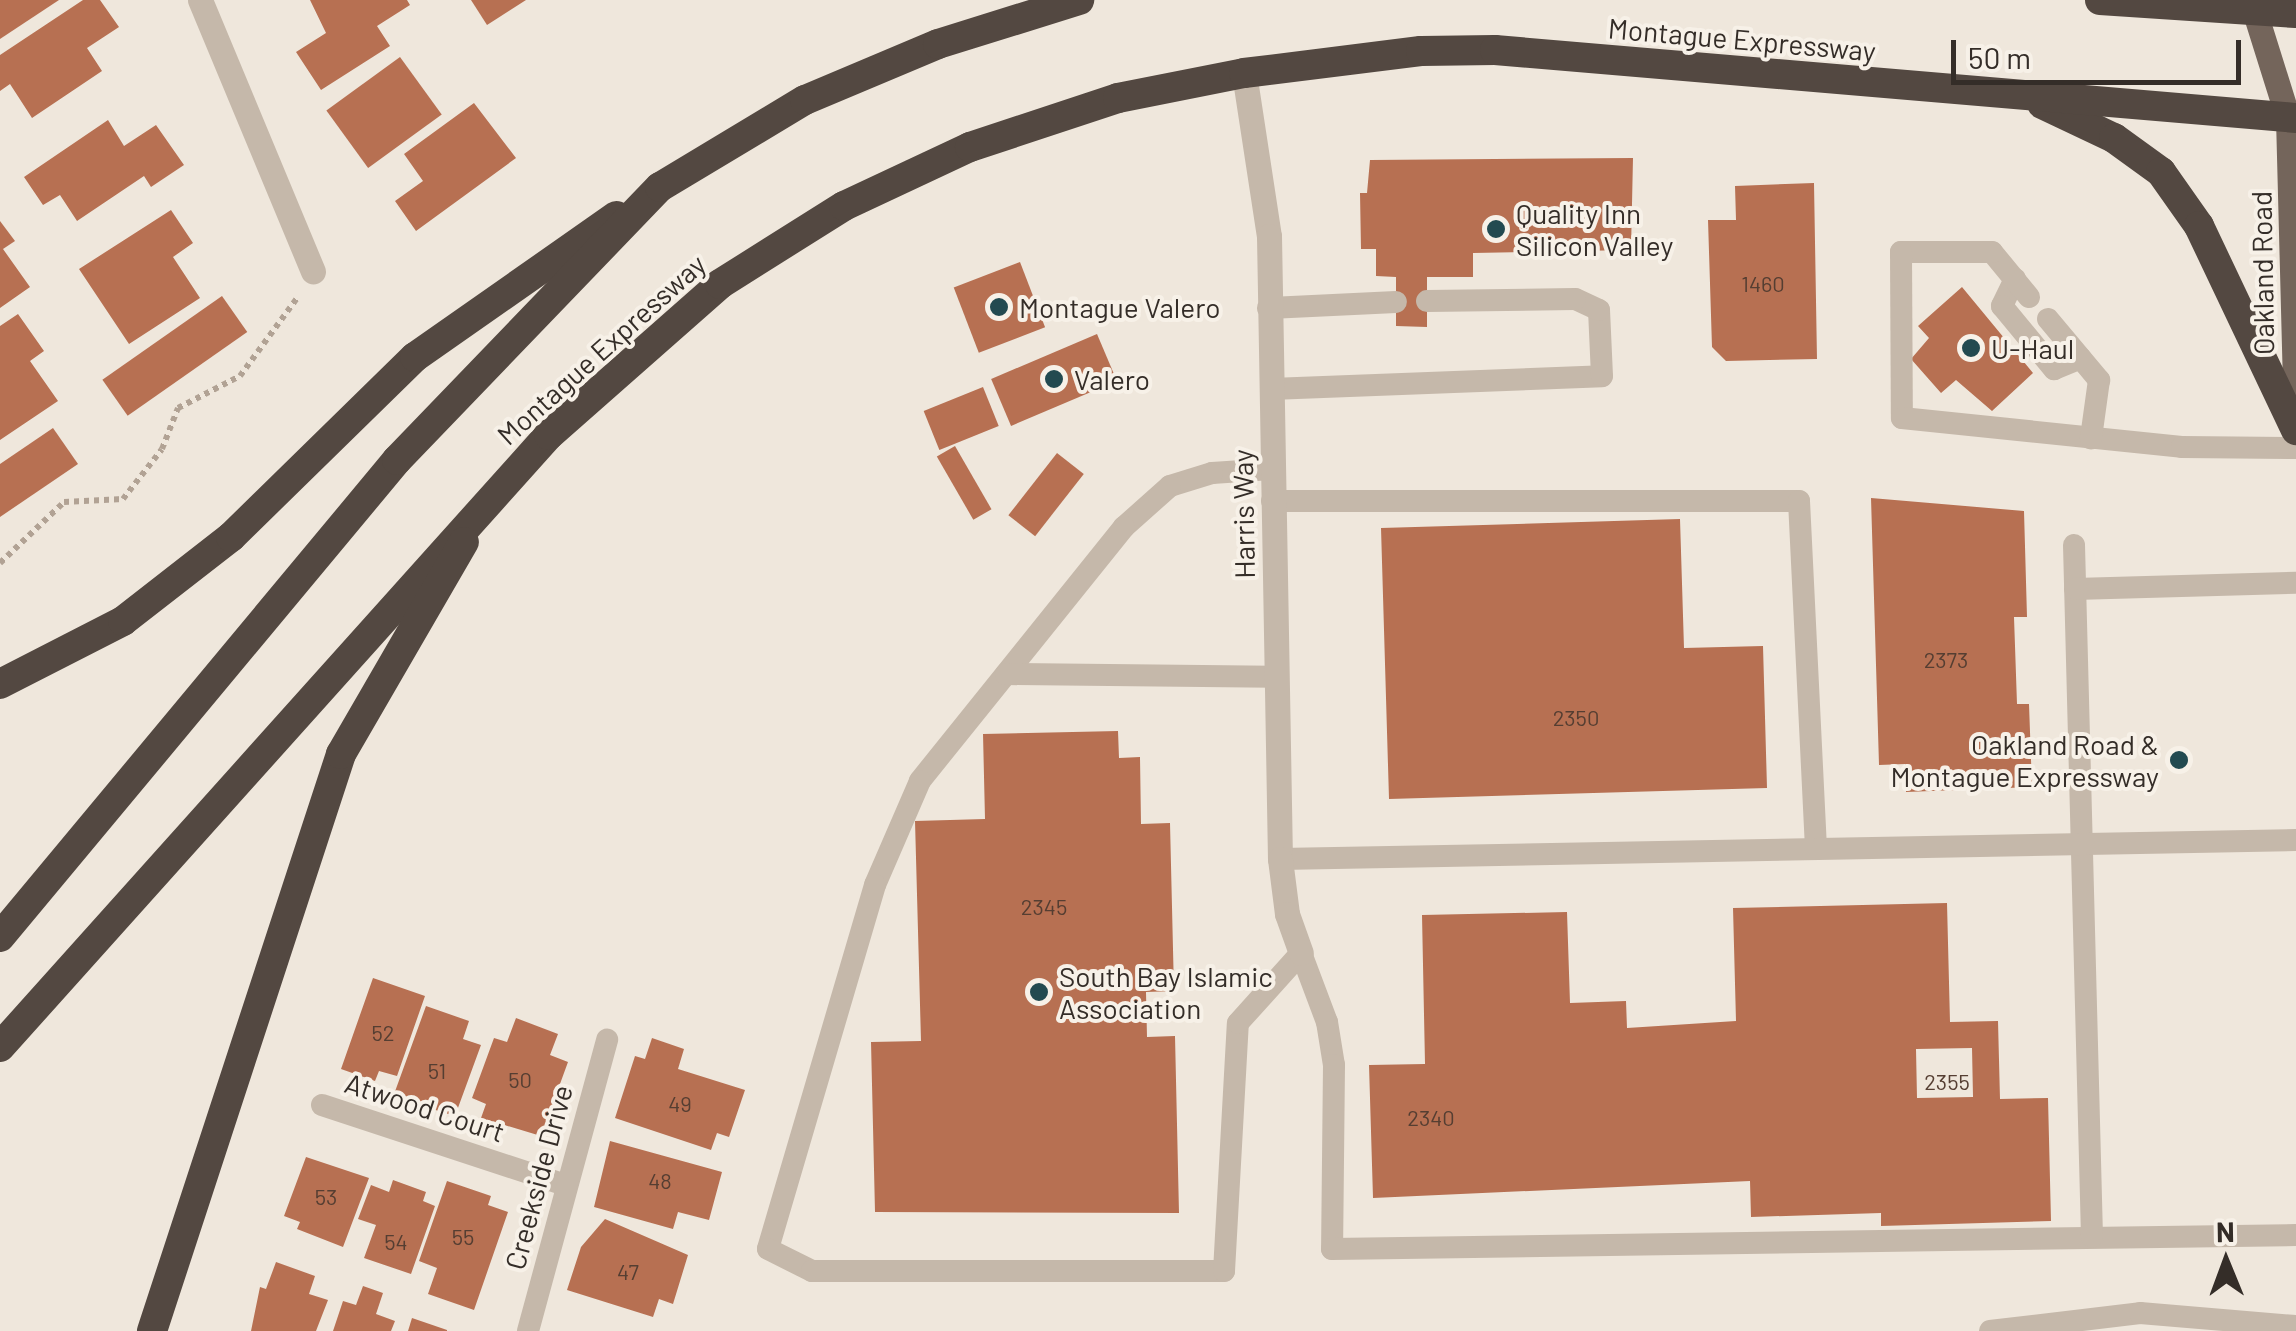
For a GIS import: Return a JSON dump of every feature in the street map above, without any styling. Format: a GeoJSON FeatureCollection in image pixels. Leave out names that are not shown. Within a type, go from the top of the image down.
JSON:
{"type":"FeatureCollection","features":[{"type":"Feature","properties":{"kind":"highway"},"geometry":{"type":"LineString","coordinates":[[0,684],[123,621],[232,537],[415,357],[660,188],[805,100],[938,44],[1078,0]]}},
{"type":"Feature","properties":{"kind":"highway"},"geometry":{"type":"LineString","coordinates":[[2100,0],[2252,6],[2296,13]]}},
{"type":"Feature","properties":{"kind":"highway","name":"Montague Expressway"},"geometry":{"type":"LineString","coordinates":[[0,1047],[496,487],[720,284],[844,206],[970,146],[1118,98],[1244,73],[1421,52],[1495,50],[2292,118]]}},
{"type":"Feature","properties":{"kind":"highway"},"geometry":{"type":"LineString","coordinates":[[2026,96],[2114,138],[2161,172],[2199,226],[2296,428]]}},
{"type":"Feature","properties":{"kind":"highway"},"geometry":{"type":"LineString","coordinates":[[0,937],[396,460],[660,188]]}},
{"type":"Feature","properties":{"kind":"highway"},"geometry":{"type":"LineString","coordinates":[[152,1331],[342,754],[496,487]]}},
{"type":"Feature","properties":{"kind":"main road","name":"Oakland Road"},"geometry":{"type":"LineString","coordinates":[[2252,6],[2292,118]]}},
{"type":"Feature","properties":{"kind":"main road","name":"Oakland Road"},"geometry":{"type":"LineString","coordinates":[[2296,88],[2292,118],[2296,428]]}},
{"type":"Feature","properties":{"kind":"street"},"geometry":{"type":"LineString","coordinates":[[200,0],[214,21],[313,271]]}},
{"type":"Feature","properties":{"kind":"street","name":"Harris Way"},"geometry":{"type":"LineString","coordinates":[[1244,73],[1269,236],[1280,859],[1287,914],[1301,953]]}},
{"type":"Feature","properties":{"kind":"lane"},"geometry":{"type":"LineString","coordinates":[[2082,358],[2054,368],[2002,306],[2022,288],[1992,252],[1901,252],[1902,418],[2091,438],[2296,448]]}},
{"type":"Feature","properties":{"kind":"lane"},"geometry":{"type":"LineString","coordinates":[[1271,389],[1602,376],[1599,310],[1576,299],[1427,301]]}},
{"type":"Feature","properties":{"kind":"lane"},"geometry":{"type":"LineString","coordinates":[[1268,308],[1396,302]]}},
{"type":"Feature","properties":{"kind":"lane"},"geometry":{"type":"LineString","coordinates":[[2048,319],[2100,380],[2091,438]]}},
{"type":"Feature","properties":{"kind":"lane"},"geometry":{"type":"LineString","coordinates":[[1273,469],[1212,473],[1170,486],[1124,527],[920,781],[875,885],[768,1249],[812,1271],[1224,1271],[1238,1023],[1301,953],[1327,1022],[1334,1064],[1332,1249],[2296,1235]]}},
{"type":"Feature","properties":{"kind":"lane"},"geometry":{"type":"LineString","coordinates":[[1272,501],[1799,501],[1816,848]]}},
{"type":"Feature","properties":{"kind":"lane"},"geometry":{"type":"LineString","coordinates":[[2074,544],[2092,1238]]}},
{"type":"Feature","properties":{"kind":"lane"},"geometry":{"type":"LineString","coordinates":[[2075,589],[2296,583]]}},
{"type":"Feature","properties":{"kind":"lane"},"geometry":{"type":"LineString","coordinates":[[1006,674],[1274,677]]}},
{"type":"Feature","properties":{"kind":"lane"},"geometry":{"type":"LineString","coordinates":[[1280,859],[2296,840]]}},
{"type":"Feature","properties":{"kind":"lane","name":"Creekside Drive"},"geometry":{"type":"LineString","coordinates":[[528,1331],[607,1040]]}},
{"type":"Feature","properties":{"kind":"lane","name":"Atwood Court"},"geometry":{"type":"LineString","coordinates":[[322,1105],[566,1184]]}},
{"type":"Feature","properties":{"kind":"lane"},"geometry":{"type":"LineString","coordinates":[[1990,1331],[2140,1313],[2296,1326]]}},
{"type":"Feature","properties":{"kind":"path"},"geometry":{"type":"LineString","coordinates":[[0,564],[64,502],[123,499],[162,449],[178,408],[240,376],[313,271]]}},
{"type":"Feature","properties":{"kind":"building"},"geometry":{"type":"Polygon","coordinates":[[[0,0],[59,0],[0,39],[0,0]]]}},
{"type":"Feature","properties":{"kind":"building"},"geometry":{"type":"Polygon","coordinates":[[[83,0],[100,0],[119,27],[87,48],[102,71],[32,118],[10,84],[0,91],[0,55],[83,0]]]}},
{"type":"Feature","properties":{"kind":"building"},"geometry":{"type":"Polygon","coordinates":[[[310,0],[407,0],[410,5],[377,26],[390,46],[321,90],[296,52],[326,33],[310,0]]]}},
{"type":"Feature","properties":{"kind":"building"},"geometry":{"type":"Polygon","coordinates":[[[471,0],[526,0],[487,25],[471,0]]]}},
{"type":"Feature","properties":{"kind":"building"},"geometry":{"type":"Polygon","coordinates":[[[400,57],[442,114],[368,168],[326,110],[400,57]]]}},
{"type":"Feature","properties":{"kind":"building"},"geometry":{"type":"Polygon","coordinates":[[[474,103],[516,158],[416,231],[395,201],[423,181],[404,154],[474,103]]]}},
{"type":"Feature","properties":{"kind":"building"},"geometry":{"type":"Polygon","coordinates":[[[108,120],[124,146],[156,125],[184,165],[151,187],[144,176],[77,221],[60,195],[43,205],[24,177],[108,120]]]}},
{"type":"Feature","properties":{"kind":"building","name":"Quality Inn Silicon Valley"},"geometry":{"type":"Polygon","coordinates":[[[1633,158],[1631,250],[1473,253],[1473,277],[1427,277],[1427,327],[1396,326],[1396,277],[1376,276],[1376,249],[1361,249],[1360,193],[1367,193],[1370,160],[1633,158]]]}},
{"type":"Feature","properties":{"kind":"building"},"geometry":{"type":"Polygon","coordinates":[[[1814,183],[1817,359],[1726,361],[1712,347],[1708,220],[1736,220],[1735,186],[1814,183]]]}},
{"type":"Feature","properties":{"kind":"building"},"geometry":{"type":"Polygon","coordinates":[[[171,210],[193,243],[173,257],[200,298],[129,344],[79,269],[171,210]]]}},
{"type":"Feature","properties":{"kind":"building"},"geometry":{"type":"Polygon","coordinates":[[[0,221],[15,241],[3,249],[30,287],[0,308],[0,221]]]}},
{"type":"Feature","properties":{"kind":"building","name":"Montague Valero"},"geometry":{"type":"Polygon","coordinates":[[[1020,262],[1045,327],[979,353],[954,287],[1020,262]]]}},
{"type":"Feature","properties":{"kind":"building","name":"U-Haul"},"geometry":{"type":"Polygon","coordinates":[[[1962,287],[2033,373],[1992,411],[1956,380],[1941,393],[1911,359],[1929,338],[1918,326],[1962,287]]]}},
{"type":"Feature","properties":{"kind":"building"},"geometry":{"type":"Polygon","coordinates":[[[222,296],[247,332],[128,416],[102,380],[222,296]]]}},
{"type":"Feature","properties":{"kind":"building"},"geometry":{"type":"Polygon","coordinates":[[[18,314],[44,351],[30,361],[58,401],[0,440],[0,326],[18,314]]]}},
{"type":"Feature","properties":{"kind":"building","name":"Valero"},"geometry":{"type":"Polygon","coordinates":[[[1097,334],[1117,381],[1011,426],[991,379],[1097,334]]]}},
{"type":"Feature","properties":{"kind":"building"},"geometry":{"type":"Polygon","coordinates":[[[983,387],[999,426],[939,450],[924,411],[983,387]]]}},
{"type":"Feature","properties":{"kind":"building"},"geometry":{"type":"Polygon","coordinates":[[[53,428],[78,464],[0,517],[0,464],[53,428]]]}},
{"type":"Feature","properties":{"kind":"building"},"geometry":{"type":"Polygon","coordinates":[[[955,446],[992,509],[973,520],[937,456],[955,446]]]}},
{"type":"Feature","properties":{"kind":"building"},"geometry":{"type":"Polygon","coordinates":[[[1057,453],[1084,474],[1035,536],[1008,515],[1057,453]]]}},
{"type":"Feature","properties":{"kind":"building"},"geometry":{"type":"Polygon","coordinates":[[[1871,498],[2024,511],[2027,617],[2014,617],[2017,704],[2029,704],[2032,787],[1906,792],[1905,764],[1879,765],[1871,498]]]}},
{"type":"Feature","properties":{"kind":"building"},"geometry":{"type":"Polygon","coordinates":[[[1680,519],[1684,648],[1763,646],[1767,788],[1389,799],[1381,528],[1680,519]]]}},
{"type":"Feature","properties":{"kind":"building"},"geometry":{"type":"Polygon","coordinates":[[[1118,731],[1119,758],[1140,757],[1141,824],[1170,823],[1174,991],[1146,992],[1147,1037],[1175,1036],[1179,1213],[875,1212],[871,1042],[921,1041],[915,821],[985,819],[983,734],[1118,731]]]}},
{"type":"Feature","properties":{"kind":"building"},"geometry":{"type":"Polygon","coordinates":[[[1947,903],[1950,1022],[1998,1021],[2000,1099],[2048,1098],[2051,1221],[1881,1226],[1881,1213],[1751,1217],[1750,1181],[1373,1198],[1369,1065],[1425,1064],[1422,915],[1567,912],[1570,1003],[1626,1001],[1627,1028],[1736,1021],[1733,908],[1947,903]],[[1972,1048],[1916,1049],[1917,1098],[1973,1097],[1972,1048]]]}},
{"type":"Feature","properties":{"kind":"building"},"geometry":{"type":"Polygon","coordinates":[[[373,978],[425,996],[397,1076],[379,1071],[375,1081],[341,1069],[373,978]]]}},
{"type":"Feature","properties":{"kind":"building"},"geometry":{"type":"Polygon","coordinates":[[[426,1006],[469,1021],[463,1039],[481,1045],[455,1116],[393,1097],[426,1006]]]}},
{"type":"Feature","properties":{"kind":"building"},"geometry":{"type":"Polygon","coordinates":[[[516,1018],[558,1034],[550,1055],[568,1062],[541,1136],[481,1118],[486,1104],[472,1098],[494,1038],[507,1042],[516,1018]]]}},
{"type":"Feature","properties":{"kind":"building"},"geometry":{"type":"Polygon","coordinates":[[[652,1038],[684,1049],[678,1069],[745,1090],[729,1137],[717,1133],[711,1150],[615,1118],[635,1056],[645,1059],[652,1038]]]}},
{"type":"Feature","properties":{"kind":"building"},"geometry":{"type":"Polygon","coordinates":[[[610,1141],[722,1172],[709,1220],[678,1212],[673,1229],[594,1207],[610,1141]]]}},
{"type":"Feature","properties":{"kind":"building"},"geometry":{"type":"Polygon","coordinates":[[[306,1157],[369,1178],[343,1247],[297,1229],[300,1222],[284,1216],[306,1157]]]}},
{"type":"Feature","properties":{"kind":"building"},"geometry":{"type":"Polygon","coordinates":[[[393,1180],[426,1192],[423,1201],[435,1206],[411,1274],[364,1258],[376,1225],[358,1219],[371,1185],[389,1192],[393,1180]]]}},
{"type":"Feature","properties":{"kind":"building"},"geometry":{"type":"Polygon","coordinates":[[[447,1181],[491,1196],[488,1205],[508,1212],[474,1310],[428,1294],[437,1268],[419,1261],[447,1181]]]}},
{"type":"Feature","properties":{"kind":"building"},"geometry":{"type":"Polygon","coordinates":[[[605,1219],[688,1255],[673,1304],[659,1299],[653,1317],[567,1290],[581,1247],[605,1219]]]}},
{"type":"Feature","properties":{"kind":"building"},"geometry":{"type":"Polygon","coordinates":[[[276,1262],[315,1276],[309,1294],[328,1300],[316,1331],[251,1331],[260,1287],[266,1289],[276,1262]]]}},
{"type":"Feature","properties":{"kind":"building"},"geometry":{"type":"Polygon","coordinates":[[[363,1286],[383,1293],[376,1314],[395,1321],[391,1331],[333,1331],[343,1301],[356,1305],[363,1286]]]}},
{"type":"Feature","properties":{"kind":"building"},"geometry":{"type":"Polygon","coordinates":[[[412,1318],[447,1330],[447,1331],[408,1331],[412,1318]]]}},
{"type":"Feature","properties":{"kind":"place","name":"Quality Inn Silicon Valley"},"geometry":{"type":"Point","coordinates":[1496,229]}},
{"type":"Feature","properties":{"kind":"place","name":"Montague Valero"},"geometry":{"type":"Point","coordinates":[999,307]}},
{"type":"Feature","properties":{"kind":"place","name":"U-Haul"},"geometry":{"type":"Point","coordinates":[1971,348]}},
{"type":"Feature","properties":{"kind":"place","name":"Valero"},"geometry":{"type":"Point","coordinates":[1054,379]}},
{"type":"Feature","properties":{"kind":"place","name":"Oakland Road & Montague Expressway"},"geometry":{"type":"Point","coordinates":[2179,760]}},
{"type":"Feature","properties":{"kind":"place","name":"South Bay Islamic Association"},"geometry":{"type":"Point","coordinates":[1039,992]}}]}
